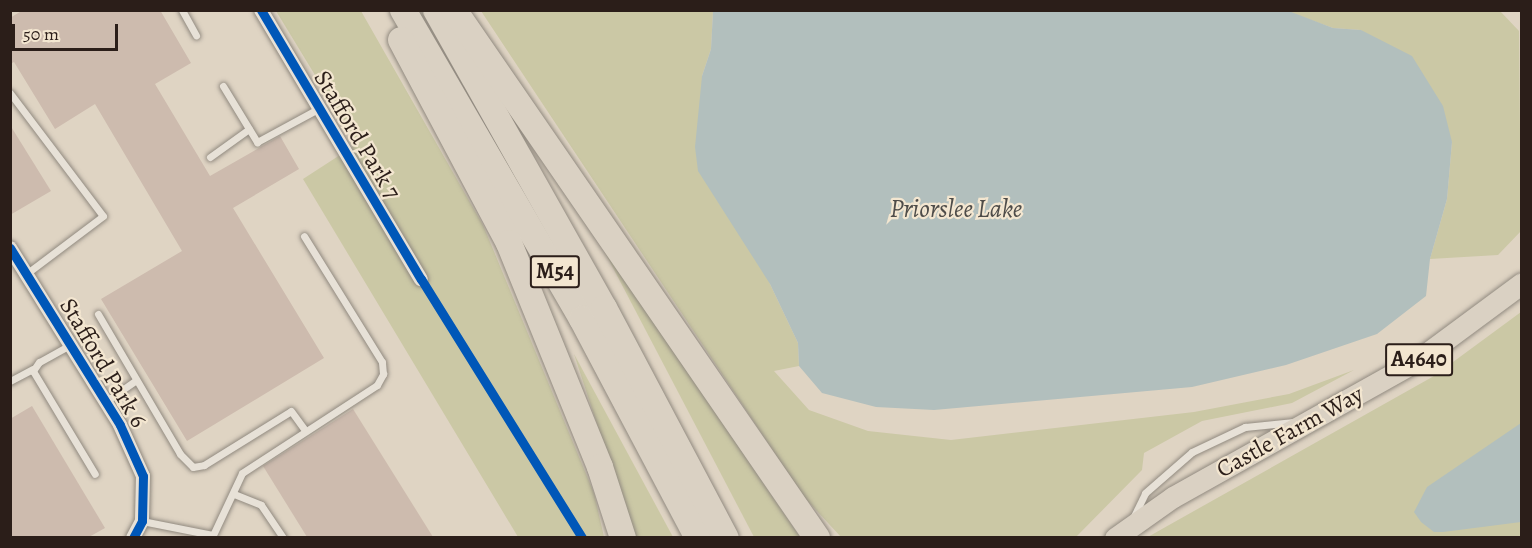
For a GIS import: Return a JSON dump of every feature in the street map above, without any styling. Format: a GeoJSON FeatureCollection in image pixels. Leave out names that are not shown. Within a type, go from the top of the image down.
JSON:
{"type":"FeatureCollection","features":[{"type":"Feature","properties":{"kind":"highway"},"geometry":{"type":"LineString","coordinates":[[386,10],[509,243],[600,467],[623,537]]}},
{"type":"Feature","properties":{"kind":"highway","name":"M54"},"geometry":{"type":"LineString","coordinates":[[403,10],[582,319],[698,537]]}},
{"type":"Feature","properties":{"kind":"highway","name":"M54"},"geometry":{"type":"LineString","coordinates":[[436,10],[604,308],[726,537]]}},
{"type":"Feature","properties":{"kind":"highway"},"geometry":{"type":"LineString","coordinates":[[453,10],[816,537]]}},
{"type":"Feature","properties":{"kind":"main road","name":"Castle Farm Way"},"geometry":{"type":"LineString","coordinates":[[1122,532],[1173,497],[1418,360],[1521,283]]}},
{"type":"Feature","properties":{"kind":"street","name":"Stafford Park 7"},"geometry":{"type":"LineString","coordinates":[[261,10],[421,279]]}},
{"type":"Feature","properties":{"kind":"street","name":"Stafford Park 6"},"geometry":{"type":"LineString","coordinates":[[10,248],[105,402],[143,476],[142,521],[133,537]]}},
{"type":"Feature","properties":{"kind":"lane"},"geometry":{"type":"LineString","coordinates":[[182,10],[196,35]]}},
{"type":"Feature","properties":{"kind":"lane"},"geometry":{"type":"LineString","coordinates":[[223,86],[257,142],[318,109]]}},
{"type":"Feature","properties":{"kind":"lane"},"geometry":{"type":"LineString","coordinates":[[10,93],[103,216],[26,274]]}},
{"type":"Feature","properties":{"kind":"lane"},"geometry":{"type":"LineString","coordinates":[[210,157],[249,129]]}},
{"type":"Feature","properties":{"kind":"lane"},"geometry":{"type":"LineString","coordinates":[[142,521],[214,536],[242,473],[377,385],[383,374],[382,362],[304,236]]}},
{"type":"Feature","properties":{"kind":"lane"},"geometry":{"type":"LineString","coordinates":[[98,315],[180,454],[193,467],[204,465],[291,411],[305,430]]}},
{"type":"Feature","properties":{"kind":"lane"},"geometry":{"type":"LineString","coordinates":[[10,381],[70,345]]}},
{"type":"Feature","properties":{"kind":"lane"},"geometry":{"type":"LineString","coordinates":[[33,369],[95,474]]}},
{"type":"Feature","properties":{"kind":"lane"},"geometry":{"type":"LineString","coordinates":[[105,402],[136,380]]}},
{"type":"Feature","properties":{"kind":"lane"},"geometry":{"type":"LineString","coordinates":[[1122,532],[1145,493],[1192,452],[1245,428],[1270,422],[1306,423]]}},
{"type":"Feature","properties":{"kind":"lane"},"geometry":{"type":"LineString","coordinates":[[234,494],[261,505],[283,537]]}},
{"type":"Feature","properties":{"kind":"shaded area"},"geometry":{"type":"Polygon","coordinates":[[[276,11],[361,11],[483,225],[594,493],[604,537],[518,537],[303,179],[357,144],[276,11]]]}},
{"type":"Feature","properties":{"kind":"shaded area"},"geometry":{"type":"Polygon","coordinates":[[[481,11],[713,11],[711,49],[702,76],[770,284],[798,343],[799,366],[774,371],[809,410],[868,431],[951,440],[1194,412],[1289,394],[1354,370],[1292,403],[1202,421],[1144,453],[1142,470],[1076,537],[841,537],[803,496],[481,11]]]}},
{"type":"Feature","properties":{"kind":"shaded area"},"geometry":{"type":"Polygon","coordinates":[[[1286,11],[1500,11],[1519,31],[1521,231],[1498,255],[1430,259],[1447,199],[1452,142],[1361,30],[1333,28],[1286,11]]]}},
{"type":"Feature","properties":{"kind":"shaded area"},"geometry":{"type":"Polygon","coordinates":[[[600,243],[800,537],[754,537],[600,243]]]}},
{"type":"Feature","properties":{"kind":"shaded area"},"geometry":{"type":"Polygon","coordinates":[[[1521,312],[1521,537],[1146,538],[1434,376],[1521,312]]]}},
{"type":"Feature","properties":{"kind":"shaded area"},"geometry":{"type":"Polygon","coordinates":[[[574,354],[673,537],[634,537],[574,354]]]}},
{"type":"Feature","properties":{"kind":"water","name":"Priorslee Lake"},"geometry":{"type":"Polygon","coordinates":[[[1286,10],[1333,28],[1361,30],[1412,56],[1443,106],[1452,142],[1447,199],[1430,259],[1426,296],[1377,334],[1286,365],[1192,387],[934,410],[876,407],[822,393],[799,366],[798,343],[770,284],[698,171],[695,147],[702,76],[711,49],[713,11],[1286,10]]]}},
{"type":"Feature","properties":{"kind":"water"},"geometry":{"type":"Polygon","coordinates":[[[1521,423],[1521,522],[1434,532],[1421,522],[1414,512],[1427,487],[1521,423]]]}},
{"type":"Feature","properties":{"kind":"building"},"geometry":{"type":"Polygon","coordinates":[[[23,10],[160,10],[191,63],[155,84],[210,176],[280,136],[299,169],[233,208],[324,358],[187,441],[101,299],[182,251],[95,104],[55,129],[14,62],[10,64],[10,18],[23,10]]]}},
{"type":"Feature","properties":{"kind":"building"},"geometry":{"type":"Polygon","coordinates":[[[10,125],[51,191],[10,215],[10,125]]]}},
{"type":"Feature","properties":{"kind":"building"},"geometry":{"type":"Polygon","coordinates":[[[32,406],[105,528],[89,537],[10,537],[10,419],[32,406]]]}},
{"type":"Feature","properties":{"kind":"building"},"geometry":{"type":"Polygon","coordinates":[[[353,409],[433,537],[307,537],[263,466],[353,409]]]}},
{"type":"Feature","properties":{"kind":"cycle path"},"geometry":{"type":"LineString","coordinates":[[261,10],[421,279],[582,538]]}},
{"type":"Feature","properties":{"kind":"cycle path"},"geometry":{"type":"LineString","coordinates":[[10,248],[120,425],[143,476],[142,521],[133,538]]}}]}
